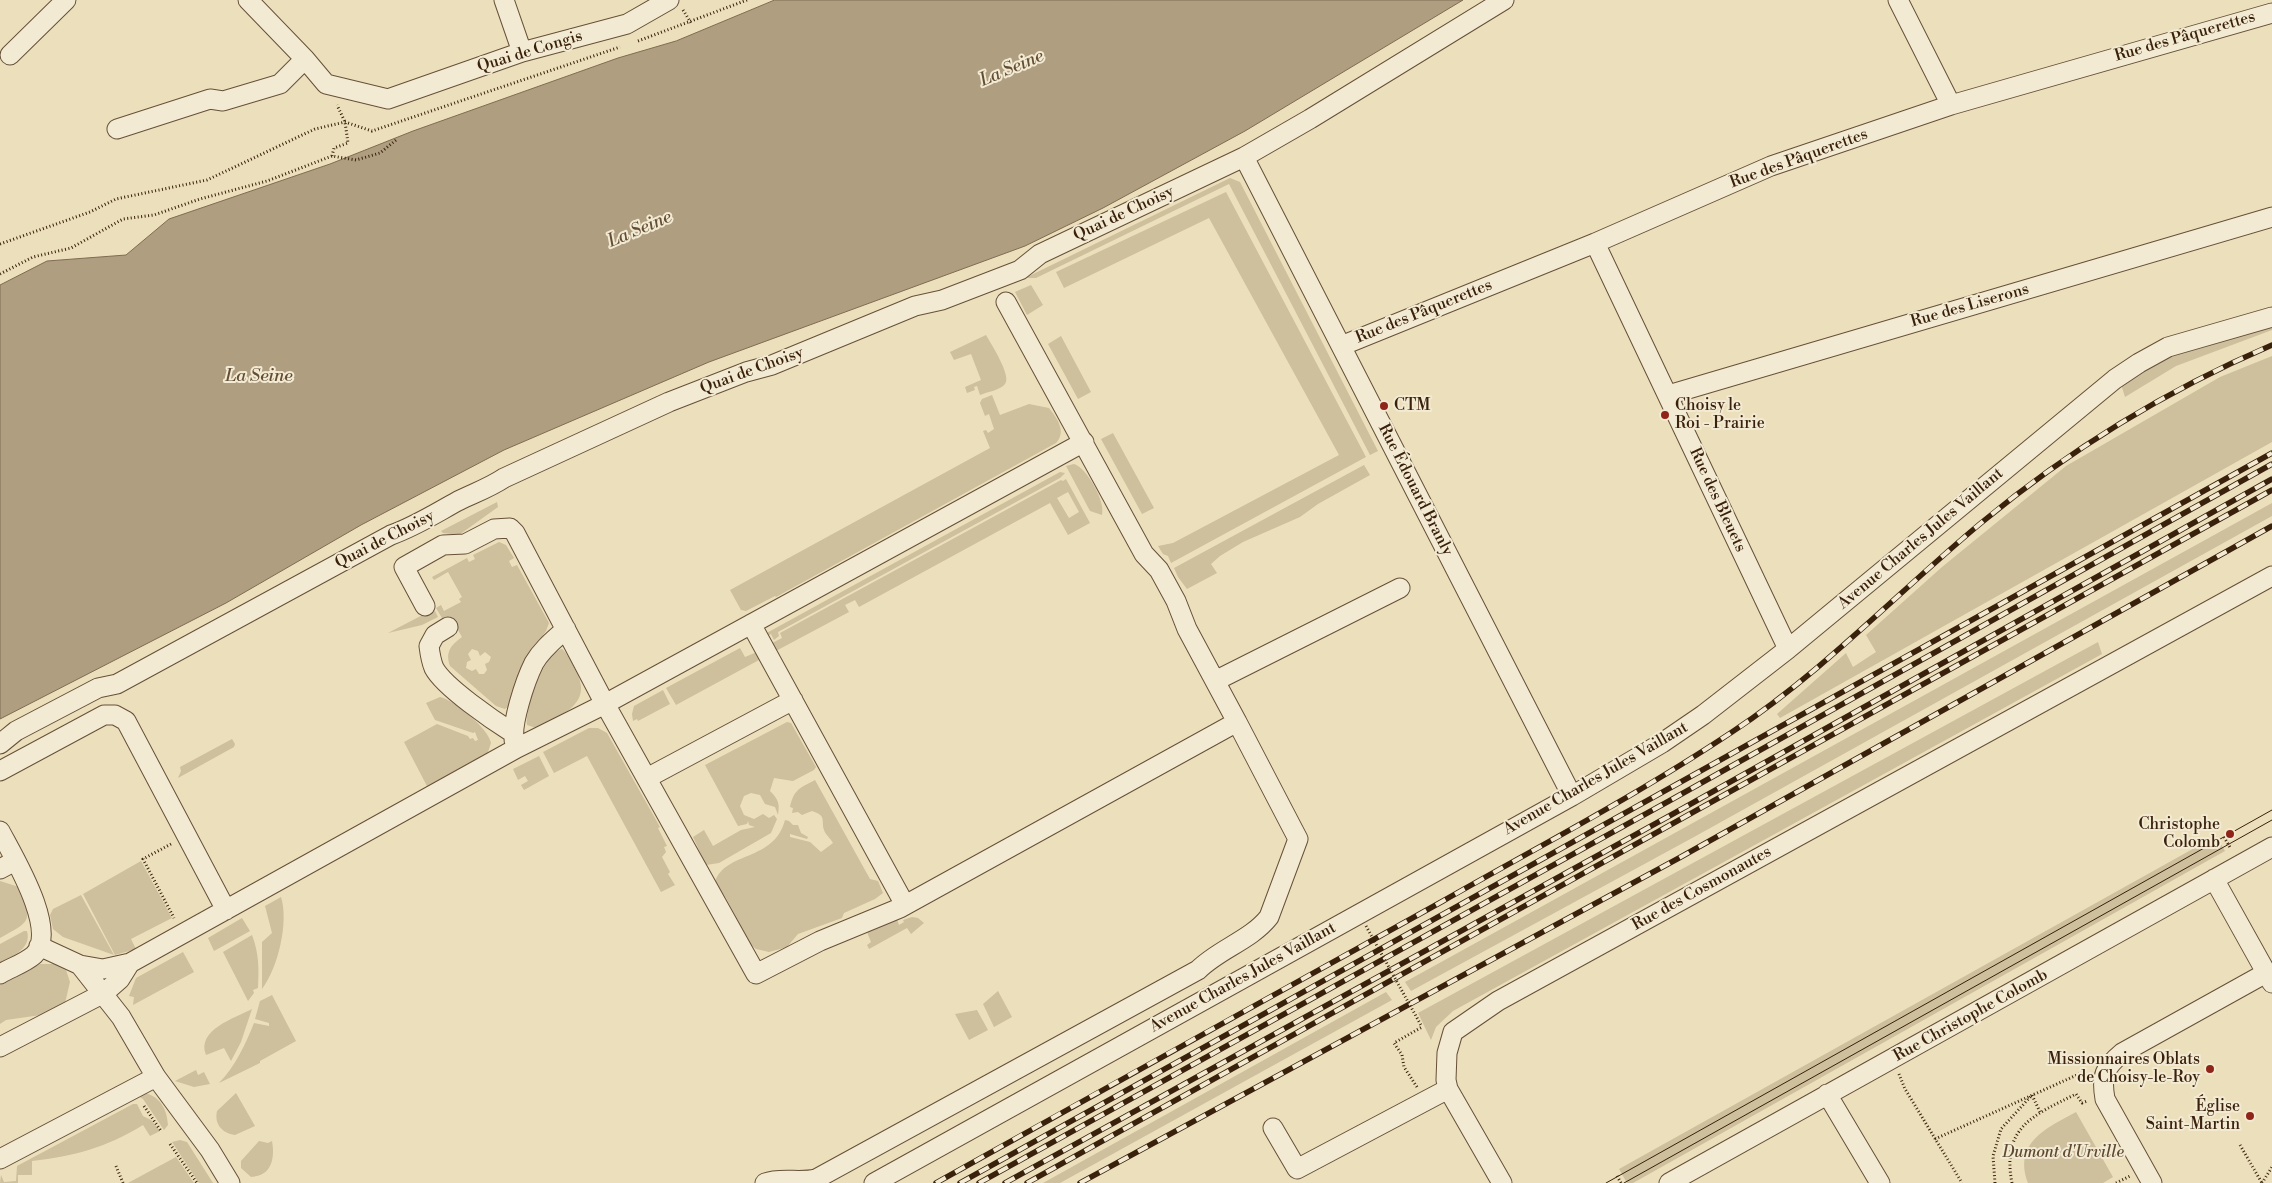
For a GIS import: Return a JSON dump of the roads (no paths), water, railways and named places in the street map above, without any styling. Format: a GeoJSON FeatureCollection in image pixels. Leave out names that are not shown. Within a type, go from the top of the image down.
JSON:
{"type":"FeatureCollection","features":[{"type":"Feature","properties":{"kind":"street"},"geometry":{"type":"LineString","coordinates":[[10,55],[66,0]]}},
{"type":"Feature","properties":{"kind":"street"},"geometry":{"type":"LineString","coordinates":[[117,129],[210,99],[222,101],[280,84],[305,59],[248,0]]}},
{"type":"Feature","properties":{"kind":"street"},"geometry":{"type":"LineString","coordinates":[[504,0],[522,52]]}},
{"type":"Feature","properties":{"kind":"street","name":"Quai de Congis"},"geometry":{"type":"LineString","coordinates":[[305,59],[326,84],[388,99],[522,52],[627,24],[669,0]]}},
{"type":"Feature","properties":{"kind":"street","name":"Quai de Choisy"},"geometry":{"type":"LineString","coordinates":[[0,744],[24,727],[98,688],[117,684],[391,535],[413,527],[460,500],[487,490],[504,478],[669,402],[746,372],[772,365],[915,306],[942,300],[1020,270],[1040,254],[1244,157],[1310,120],[1504,0]]}},
{"type":"Feature","properties":{"kind":"street"},"geometry":{"type":"LineString","coordinates":[[1898,0],[1951,105]]}},
{"type":"Feature","properties":{"kind":"street","name":"Rue des Pâquerettes"},"geometry":{"type":"LineString","coordinates":[[1340,346],[1595,243],[1771,166],[1951,105],[2272,12]]}},
{"type":"Feature","properties":{"kind":"street","name":"Rue Édouard Branly"},"geometry":{"type":"LineString","coordinates":[[1244,157],[1572,796]]}},
{"type":"Feature","properties":{"kind":"street","name":"Rue des Liserons"},"geometry":{"type":"LineString","coordinates":[[1668,395],[2272,217]]}},
{"type":"Feature","properties":{"kind":"street","name":"Rue des Bleuets"},"geometry":{"type":"LineString","coordinates":[[1595,243],[1788,649]]}},
{"type":"Feature","properties":{"kind":"street"},"geometry":{"type":"LineString","coordinates":[[765,1183],[780,1180],[805,1182],[816,1180],[1198,970],[1213,957],[1262,926],[1269,916],[1298,839],[1187,630],[1176,601],[1159,570],[1144,554],[1006,302]]}},
{"type":"Feature","properties":{"kind":"street","name":"Avenue Charles Jules Vaillant"},"geometry":{"type":"LineString","coordinates":[[874,1183],[1572,796],[1662,743],[1703,716],[1788,649],[2115,379],[2139,362],[2168,348],[2272,316]]}},
{"type":"Feature","properties":{"kind":"street"},"geometry":{"type":"LineString","coordinates":[[39,946],[80,965],[103,969],[130,963],[226,910],[515,740],[605,704],[1084,442]]}},
{"type":"Feature","properties":{"kind":"street"},"geometry":{"type":"LineString","coordinates":[[425,606],[404,567],[443,545],[465,544],[494,529],[510,528],[516,533],[605,704],[756,974],[820,941],[905,904],[1237,722]]}},
{"type":"Feature","properties":{"kind":"street","name":"Rue des Cosmonautes"},"geometry":{"type":"LineString","coordinates":[[1502,1183],[1448,1089],[1447,1053],[1453,1032],[1498,1001],[2272,576]]}},
{"type":"Feature","properties":{"kind":"street"},"geometry":{"type":"LineString","coordinates":[[1214,682],[1400,588]]}},
{"type":"Feature","properties":{"kind":"street"},"geometry":{"type":"LineString","coordinates":[[751,624],[905,904]]}},
{"type":"Feature","properties":{"kind":"street"},"geometry":{"type":"LineString","coordinates":[[448,628],[435,635],[429,646],[434,669],[440,677],[515,740]]}},
{"type":"Feature","properties":{"kind":"street"},"geometry":{"type":"LineString","coordinates":[[515,740],[523,693],[534,662],[547,646],[566,629]]}},
{"type":"Feature","properties":{"kind":"street"},"geometry":{"type":"LineString","coordinates":[[647,778],[793,700]]}},
{"type":"Feature","properties":{"kind":"street"},"geometry":{"type":"LineString","coordinates":[[0,771],[104,715],[114,715],[126,721],[226,910]]}},
{"type":"Feature","properties":{"kind":"street"},"geometry":{"type":"LineString","coordinates":[[0,831],[8,865],[30,888],[39,918],[42,937],[34,955],[0,974]]}},
{"type":"Feature","properties":{"kind":"street","name":"Rue Christophe Colomb"},"geometry":{"type":"LineString","coordinates":[[1669,1183],[2272,847]]}},
{"type":"Feature","properties":{"kind":"street"},"geometry":{"type":"LineString","coordinates":[[2152,1183],[2105,1099],[2102,1084],[2108,1065],[2122,1053],[2269,978],[2214,880]]}},
{"type":"Feature","properties":{"kind":"street"},"geometry":{"type":"LineString","coordinates":[[0,1047],[104,993],[120,979],[130,963]]}},
{"type":"Feature","properties":{"kind":"street"},"geometry":{"type":"LineString","coordinates":[[80,965],[104,993],[121,1017],[156,1077],[210,1150],[230,1183]]}},
{"type":"Feature","properties":{"kind":"street"},"geometry":{"type":"LineString","coordinates":[[0,1159],[156,1077]]}},
{"type":"Feature","properties":{"kind":"street"},"geometry":{"type":"LineString","coordinates":[[1273,1128],[1297,1169],[1448,1089]]}},
{"type":"Feature","properties":{"kind":"street"},"geometry":{"type":"LineString","coordinates":[[1827,1094],[1880,1183]]}},
{"type":"Feature","properties":{"kind":"water","name":"La Seine"},"geometry":{"type":"Polygon","coordinates":[[[775,0],[1463,0],[1245,131],[1103,208],[1025,246],[709,362],[504,450],[361,525],[226,603],[0,719],[0,285],[47,261],[126,255],[169,219],[330,164],[413,131],[618,58],[676,41],[775,0]]]}},
{"type":"Feature","properties":{"kind":"tram line"},"geometry":{"type":"LineString","coordinates":[[1606,1183],[2272,810]]}},
{"type":"Feature","properties":{"kind":"tram line"},"geometry":{"type":"LineString","coordinates":[[1624,1183],[2272,820]]}},
{"type":"Feature","properties":{"kind":"railway"},"geometry":{"type":"LineString","coordinates":[[936,1183],[1553,840],[1697,755],[1798,684],[1981,523],[2014,496],[2084,446],[2157,402],[2272,345]]}},
{"type":"Feature","properties":{"kind":"railway"},"geometry":{"type":"LineString","coordinates":[[960,1183],[2272,453]]}},
{"type":"Feature","properties":{"kind":"railway"},"geometry":{"type":"LineString","coordinates":[[979,1183],[2272,464]]}},
{"type":"Feature","properties":{"kind":"railway"},"geometry":{"type":"LineString","coordinates":[[1005,1183],[1671,815],[2272,479]]}},
{"type":"Feature","properties":{"kind":"railway"},"geometry":{"type":"LineString","coordinates":[[1027,1183],[2272,490]]}},
{"type":"Feature","properties":{"kind":"railway"},"geometry":{"type":"LineString","coordinates":[[1080,1183],[1679,858],[2272,526]]}},
{"type":"Feature","properties":{"kind":"place","name":"CTM"},"geometry":{"type":"Point","coordinates":[1384,406]}},
{"type":"Feature","properties":{"kind":"place","name":"Choisy le Roi - Prairie"},"geometry":{"type":"Point","coordinates":[1665,415]}},
{"type":"Feature","properties":{"kind":"place","name":"Christophe Colomb"},"geometry":{"type":"Point","coordinates":[2230,834]}},
{"type":"Feature","properties":{"kind":"place","name":"Missionnaires Oblats de Choisy-le-Roy"},"geometry":{"type":"Point","coordinates":[2210,1069]}},
{"type":"Feature","properties":{"kind":"place","name":"Église Saint-Martin"},"geometry":{"type":"Point","coordinates":[2250,1116]}},
{"type":"Feature","properties":{"kind":"park label","name":"Dumont d'Urville"},"geometry":{"type":"Point","coordinates":[2063,1153]}}]}
